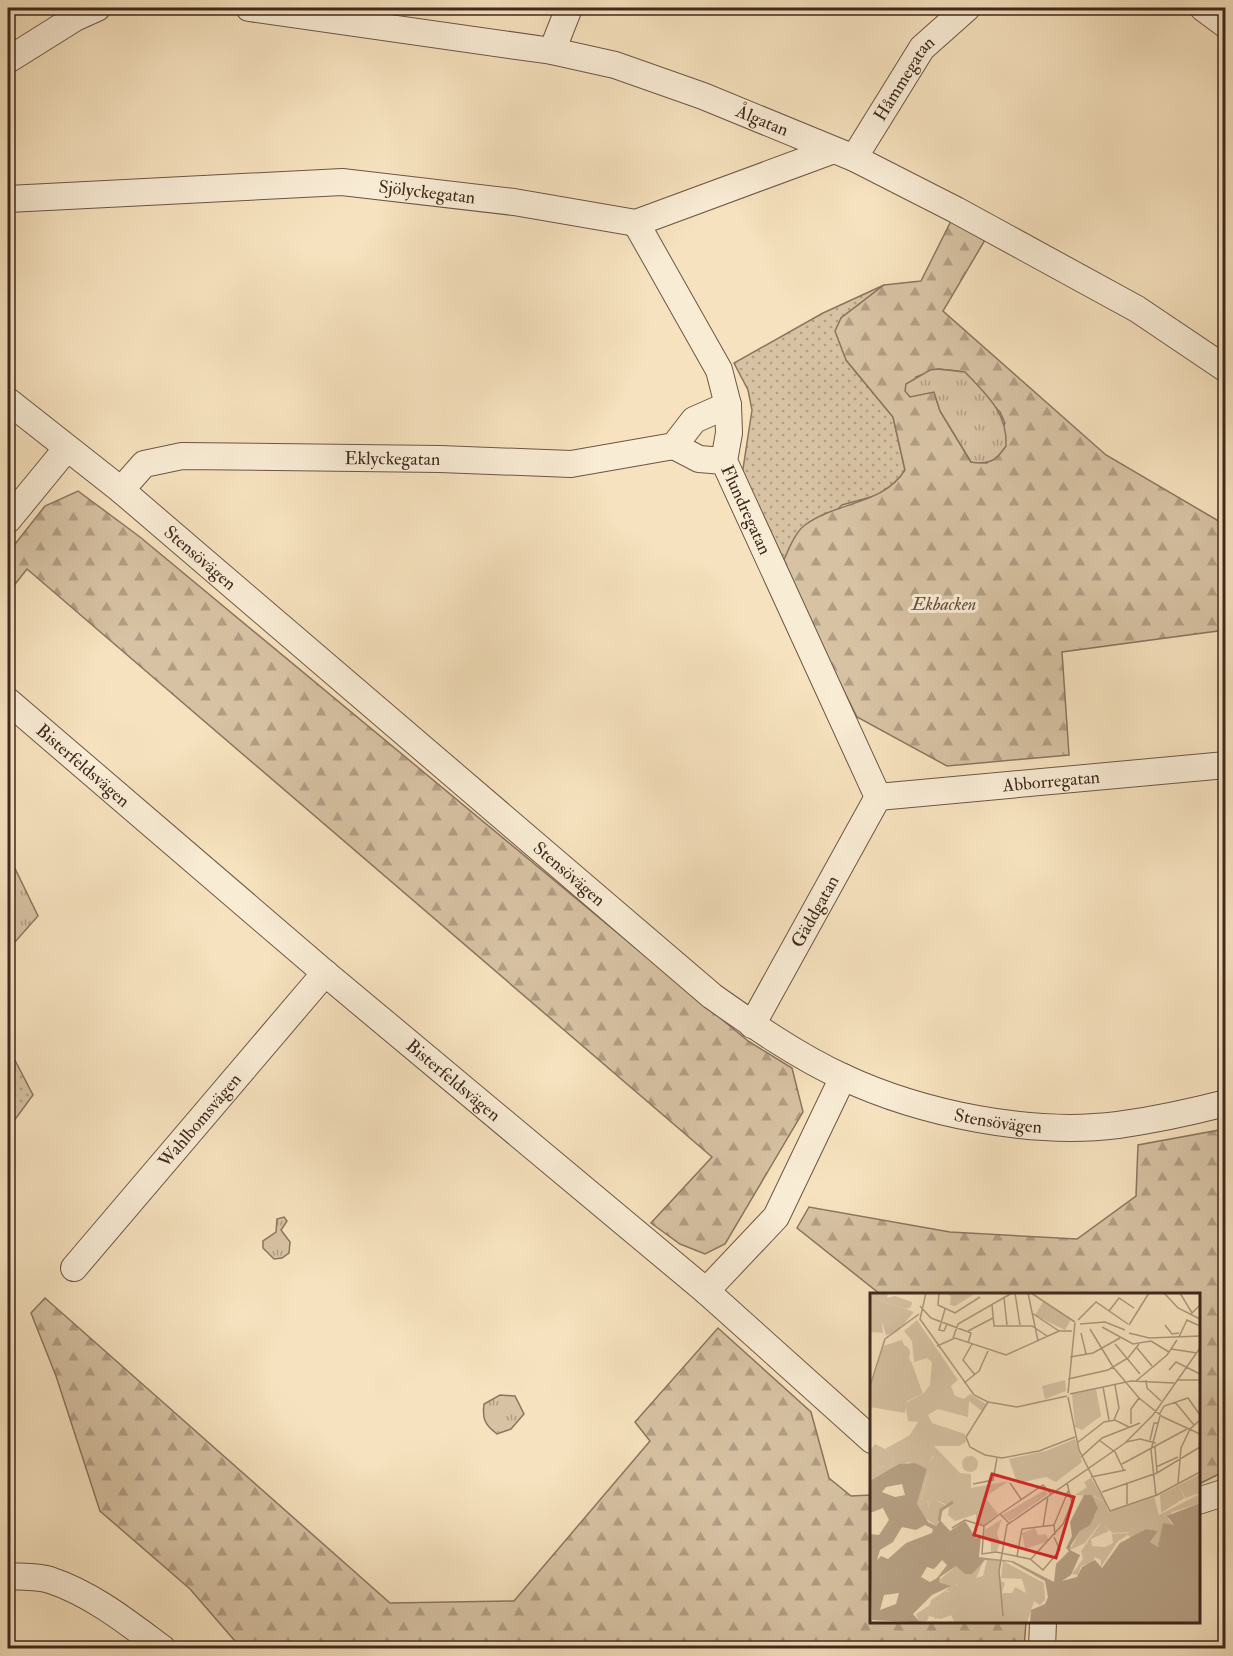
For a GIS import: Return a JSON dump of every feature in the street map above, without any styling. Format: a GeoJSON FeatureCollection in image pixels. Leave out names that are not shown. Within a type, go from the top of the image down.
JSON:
{"type":"FeatureCollection","features":[{"type":"Feature","properties":{"kind":"street"},"geometry":{"type":"LineString","coordinates":[[8,60],[75,18],[97,8]]}},
{"type":"Feature","properties":{"kind":"street","name":"Ålgatan"},"geometry":{"type":"LineString","coordinates":[[249,8],[552,51],[615,65],[702,96],[842,154],[1137,309],[1226,369]]}},
{"type":"Feature","properties":{"kind":"street"},"geometry":{"type":"LineString","coordinates":[[552,51],[569,8]]}},
{"type":"Feature","properties":{"kind":"street","name":"Håmmegatan"},"geometry":{"type":"LineString","coordinates":[[842,154],[922,48],[967,8]]}},
{"type":"Feature","properties":{"kind":"street"},"geometry":{"type":"LineString","coordinates":[[1203,8],[1226,25]]}},
{"type":"Feature","properties":{"kind":"street"},"geometry":{"type":"LineString","coordinates":[[636,223],[842,154]]}},
{"type":"Feature","properties":{"kind":"street","name":"Sjölyckegatan"},"geometry":{"type":"LineString","coordinates":[[8,199],[342,182],[514,202],[636,223]]}},
{"type":"Feature","properties":{"kind":"street","name":"Flundregatan"},"geometry":{"type":"LineString","coordinates":[[636,223],[719,370],[728,405],[729,433],[724,461],[878,797]]}},
{"type":"Feature","properties":{"kind":"street","name":"Stensövägen"},"geometry":{"type":"LineString","coordinates":[[8,401],[121,490],[712,996],[752,1025],[843,1077],[939,1110],[1001,1122],[1059,1127],[1117,1125],[1226,1103]]}},
{"type":"Feature","properties":{"kind":"street"},"geometry":{"type":"LineString","coordinates":[[724,461],[699,459],[674,446],[694,420],[728,405]]}},
{"type":"Feature","properties":{"kind":"street","name":"Eklyckegatan"},"geometry":{"type":"LineString","coordinates":[[121,490],[144,464],[182,456],[440,459],[571,464],[674,446]]}},
{"type":"Feature","properties":{"kind":"street"},"geometry":{"type":"LineString","coordinates":[[8,520],[67,448]]}},
{"type":"Feature","properties":{"kind":"street","name":"Bisterfeldsvägen"},"geometry":{"type":"LineString","coordinates":[[8,701],[325,973],[706,1291],[870,1438]]}},
{"type":"Feature","properties":{"kind":"street","name":"Abborregatan"},"geometry":{"type":"LineString","coordinates":[[878,797],[1226,765]]}},
{"type":"Feature","properties":{"kind":"street","name":"Gäddgatan"},"geometry":{"type":"LineString","coordinates":[[752,1025],[878,797]]}},
{"type":"Feature","properties":{"kind":"street","name":"Wahlbomsvägen"},"geometry":{"type":"LineString","coordinates":[[74,1268],[325,973]]}},
{"type":"Feature","properties":{"kind":"street"},"geometry":{"type":"LineString","coordinates":[[706,1291],[776,1217],[843,1077]]}},
{"type":"Feature","properties":{"kind":"street"},"geometry":{"type":"LineString","coordinates":[[1200,1500],[1226,1492]]}},
{"type":"Feature","properties":{"kind":"street"},"geometry":{"type":"LineString","coordinates":[[8,1576],[48,1579],[109,1608],[162,1648]]}},
{"type":"Feature","properties":{"kind":"street"},"geometry":{"type":"LineString","coordinates":[[1042,1648],[1043,1623]]}},
{"type":"Feature","properties":{"kind":"green space","name":"Ekbacken"},"geometry":{"type":"Polygon","coordinates":[[[951,221],[985,240],[943,311],[1106,455],[1222,523],[1225,630],[1062,652],[1069,755],[947,766],[857,717],[781,566],[794,538],[805,525],[831,511],[885,490],[905,470],[893,417],[846,360],[835,331],[841,318],[884,285],[921,281],[951,221]],[[938,369],[916,377],[926,393],[934,392],[940,411],[971,462],[987,463],[1005,423],[1000,412],[958,371],[938,369]]]}},
{"type":"Feature","properties":{"kind":"green space"},"geometry":{"type":"Polygon","coordinates":[[[884,285],[841,318],[846,360],[893,417],[905,470],[897,484],[878,495],[842,505],[781,566],[741,482],[752,410],[748,390],[734,363],[823,313],[884,285]]]}},
{"type":"Feature","properties":{"kind":"green space"},"geometry":{"type":"Polygon","coordinates":[[[930,370],[965,372],[994,405],[1006,434],[1006,446],[991,461],[971,462],[940,411],[934,392],[910,397],[905,391],[906,384],[930,370]]]}},
{"type":"Feature","properties":{"kind":"green space"},"geometry":{"type":"Polygon","coordinates":[[[78,491],[140,537],[748,1041],[792,1068],[803,1112],[725,1244],[705,1254],[680,1244],[651,1223],[712,1157],[27,569],[8,593],[8,553],[45,506],[78,491]]]}},
{"type":"Feature","properties":{"kind":"green space"},"geometry":{"type":"Polygon","coordinates":[[[8,854],[38,916],[14,943],[8,938],[8,854]]]}},
{"type":"Feature","properties":{"kind":"green space"},"geometry":{"type":"Polygon","coordinates":[[[8,1047],[33,1095],[8,1129],[8,1047]]]}},
{"type":"Feature","properties":{"kind":"green space"},"geometry":{"type":"Polygon","coordinates":[[[1225,1129],[1226,1367],[1222,1368],[1225,1471],[1200,1484],[1200,1293],[879,1293],[797,1228],[809,1207],[950,1232],[1077,1239],[1136,1196],[1138,1145],[1225,1129]]]}},
{"type":"Feature","properties":{"kind":"green space"},"geometry":{"type":"Polygon","coordinates":[[[284,1217],[287,1221],[281,1230],[290,1242],[289,1253],[282,1258],[274,1259],[263,1248],[263,1241],[276,1232],[277,1219],[284,1217]]]}},
{"type":"Feature","properties":{"kind":"green space"},"geometry":{"type":"Polygon","coordinates":[[[45,1298],[390,1603],[514,1601],[650,1441],[635,1422],[718,1328],[811,1412],[829,1478],[851,1496],[870,1495],[870,1623],[1026,1623],[1024,1648],[241,1648],[190,1589],[100,1511],[56,1376],[31,1313],[45,1298]]]}},
{"type":"Feature","properties":{"kind":"green space"},"geometry":{"type":"Polygon","coordinates":[[[500,1395],[515,1396],[524,1414],[511,1429],[497,1434],[485,1421],[483,1409],[484,1404],[500,1395]]]}}]}
